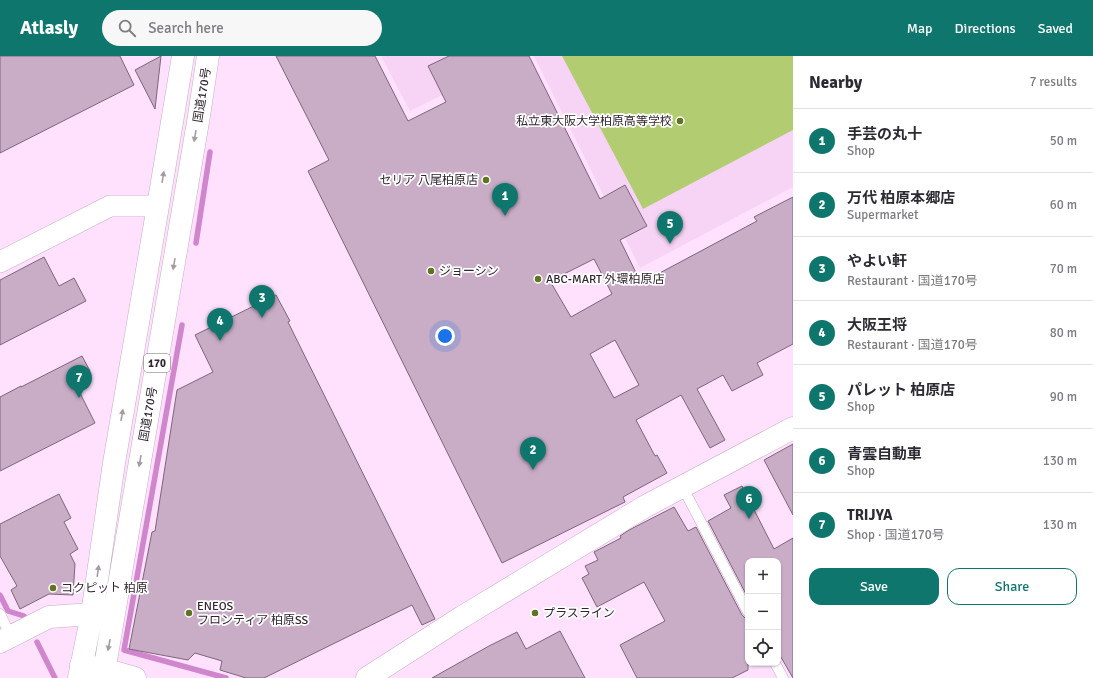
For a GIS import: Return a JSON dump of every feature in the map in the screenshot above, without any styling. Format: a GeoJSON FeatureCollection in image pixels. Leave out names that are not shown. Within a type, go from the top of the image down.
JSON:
{"type":"FeatureCollection","features":[{"type":"Feature","properties":{"kind":"main road","name":"国道170号"},"geometry":{"type":"LineString","coordinates":[[80,672],[92,614],[114,463],[183,56]]}},
{"type":"Feature","properties":{"kind":"main road","name":"国道170号"},"geometry":{"type":"LineString","coordinates":[[104,674],[208,56]]}},
{"type":"Feature","properties":{"kind":"main road"},"geometry":{"type":"LineString","coordinates":[[367,678],[462,617],[644,507],[793,428]]}},
{"type":"Feature","properties":{"kind":"main road"},"geometry":{"type":"LineString","coordinates":[[5,639],[49,617],[92,614],[114,616]]}},
{"type":"Feature","properties":{"kind":"main road"},"geometry":{"type":"LineString","coordinates":[[80,672],[135,678]]}},
{"type":"Feature","properties":{"kind":"street"},"geometry":{"type":"LineString","coordinates":[[0,262],[110,206],[158,206]]}},
{"type":"Feature","properties":{"kind":"lane"},"geometry":{"type":"LineString","coordinates":[[682,486],[745,606]]}},
{"type":"Feature","properties":{"kind":"lane"},"geometry":{"type":"LineString","coordinates":[[0,614],[5,639]]}},
{"type":"Feature","properties":{"kind":"lane"},"geometry":{"type":"LineString","coordinates":[[777,666],[783,678]]}},
{"type":"Feature","properties":{"kind":"shaded area"},"geometry":{"type":"Polygon","coordinates":[[[381,56],[521,56],[410,111],[381,56]]]}},
{"type":"Feature","properties":{"kind":"shaded area","name":"私立東大阪大学柏原高等学校"},"geometry":{"type":"Polygon","coordinates":[[[534,56],[793,56],[793,187],[640,268],[534,56]]]}},
{"type":"Feature","properties":{"kind":"green space","name":"私立東大阪大学柏原高等学校"},"geometry":{"type":"Polygon","coordinates":[[[562,56],[793,56],[793,130],[643,209],[562,56]]]}},
{"type":"Feature","properties":{"kind":"building"},"geometry":{"type":"Polygon","coordinates":[[[0,56],[120,56],[134,85],[0,153],[0,56]]]}},
{"type":"Feature","properties":{"kind":"building"},"geometry":{"type":"Polygon","coordinates":[[[161,56],[155,109],[135,70],[161,56]]]}},
{"type":"Feature","properties":{"kind":"building"},"geometry":{"type":"Polygon","coordinates":[[[276,56],[375,56],[408,121],[446,102],[428,66],[449,56],[529,56],[600,199],[625,185],[647,226],[620,240],[641,283],[757,221],[754,217],[793,197],[793,344],[757,363],[763,375],[732,391],[723,375],[697,389],[725,440],[710,448],[681,395],[636,420],[655,456],[657,455],[667,473],[623,497],[625,502],[502,563],[308,171],[329,160],[276,56]],[[594,259],[550,281],[571,317],[612,294],[594,259]],[[615,340],[590,354],[614,398],[639,385],[615,340]]]}},
{"type":"Feature","properties":{"kind":"building"},"geometry":{"type":"Polygon","coordinates":[[[44,257],[59,286],[74,278],[86,301],[0,345],[0,280],[44,257]]]}},
{"type":"Feature","properties":{"kind":"building"},"geometry":{"type":"Polygon","coordinates":[[[276,295],[435,619],[422,625],[412,605],[264,678],[246,678],[220,670],[222,661],[195,653],[188,660],[129,649],[152,532],[155,531],[177,390],[213,372],[195,335],[276,295]]]}},
{"type":"Feature","properties":{"kind":"building"},"geometry":{"type":"Polygon","coordinates":[[[82,356],[90,371],[84,374],[88,383],[78,389],[95,423],[0,471],[0,397],[82,356]]]}},
{"type":"Feature","properties":{"kind":"building"},"geometry":{"type":"Polygon","coordinates":[[[793,444],[793,515],[764,460],[793,444]]]}},
{"type":"Feature","properties":{"kind":"building"},"geometry":{"type":"Polygon","coordinates":[[[742,486],[774,549],[793,538],[793,678],[781,657],[781,558],[745,558],[745,592],[708,521],[731,508],[724,495],[742,486]]]}},
{"type":"Feature","properties":{"kind":"building"},"geometry":{"type":"Polygon","coordinates":[[[59,494],[71,518],[64,522],[78,549],[70,554],[75,564],[73,595],[49,594],[20,609],[11,590],[17,586],[0,556],[0,524],[59,494]]]}},
{"type":"Feature","properties":{"kind":"building"},"geometry":{"type":"Polygon","coordinates":[[[674,507],[688,531],[696,527],[742,615],[745,618],[745,666],[748,666],[748,670],[732,678],[637,678],[620,645],[665,621],[644,582],[597,607],[582,578],[589,574],[585,566],[598,560],[594,552],[621,538],[620,536],[674,507]]]}},
{"type":"Feature","properties":{"kind":"building"},"geometry":{"type":"Polygon","coordinates":[[[560,631],[585,678],[432,678],[517,632],[526,649],[560,631]]]}},
{"type":"Feature","properties":{"kind":"waterway"},"geometry":{"type":"LineString","coordinates":[[196,243],[210,152]]}},
{"type":"Feature","properties":{"kind":"waterway"},"geometry":{"type":"LineString","coordinates":[[182,325],[124,650],[226,678]]}},
{"type":"Feature","properties":{"kind":"waterway"},"geometry":{"type":"LineString","coordinates":[[0,595],[8,611],[24,616]]}},
{"type":"Feature","properties":{"kind":"waterway"},"geometry":{"type":"LineString","coordinates":[[37,642],[55,678]]}},
{"type":"Feature","properties":{"kind":"place","name":"私立東大阪大学柏原高等学校"},"geometry":{"type":"Point","coordinates":[680,121]}},
{"type":"Feature","properties":{"kind":"place","name":"セリア 八尾柏原店"},"geometry":{"type":"Point","coordinates":[486,180]}},
{"type":"Feature","properties":{"kind":"place","name":"手芸の丸十"},"geometry":{"type":"Point","coordinates":[505,216]}},
{"type":"Feature","properties":{"kind":"place","name":"パレット 柏原店"},"geometry":{"type":"Point","coordinates":[670,244]}},
{"type":"Feature","properties":{"kind":"place","name":"ジョーシン"},"geometry":{"type":"Point","coordinates":[431,271]}},
{"type":"Feature","properties":{"kind":"place","name":"ABC-MART 外環柏原店"},"geometry":{"type":"Point","coordinates":[538,279]}},
{"type":"Feature","properties":{"kind":"place","name":"やよい軒"},"geometry":{"type":"Point","coordinates":[262,318]}},
{"type":"Feature","properties":{"kind":"place","name":"大阪王将"},"geometry":{"type":"Point","coordinates":[220,341]}},
{"type":"Feature","properties":{"kind":"place","name":"TRIJYA"},"geometry":{"type":"Point","coordinates":[79,398]}},
{"type":"Feature","properties":{"kind":"place","name":"万代 柏原本郷店"},"geometry":{"type":"Point","coordinates":[533,470]}},
{"type":"Feature","properties":{"kind":"place","name":"青雲自動車"},"geometry":{"type":"Point","coordinates":[749,519]}},
{"type":"Feature","properties":{"kind":"place","name":"コクピット 柏原"},"geometry":{"type":"Point","coordinates":[53,588]}},
{"type":"Feature","properties":{"kind":"place","name":"ENEOS フロンティア 柏原SS"},"geometry":{"type":"Point","coordinates":[189,613]}},
{"type":"Feature","properties":{"kind":"place","name":"プラスライン"},"geometry":{"type":"Point","coordinates":[535,613]}}]}
